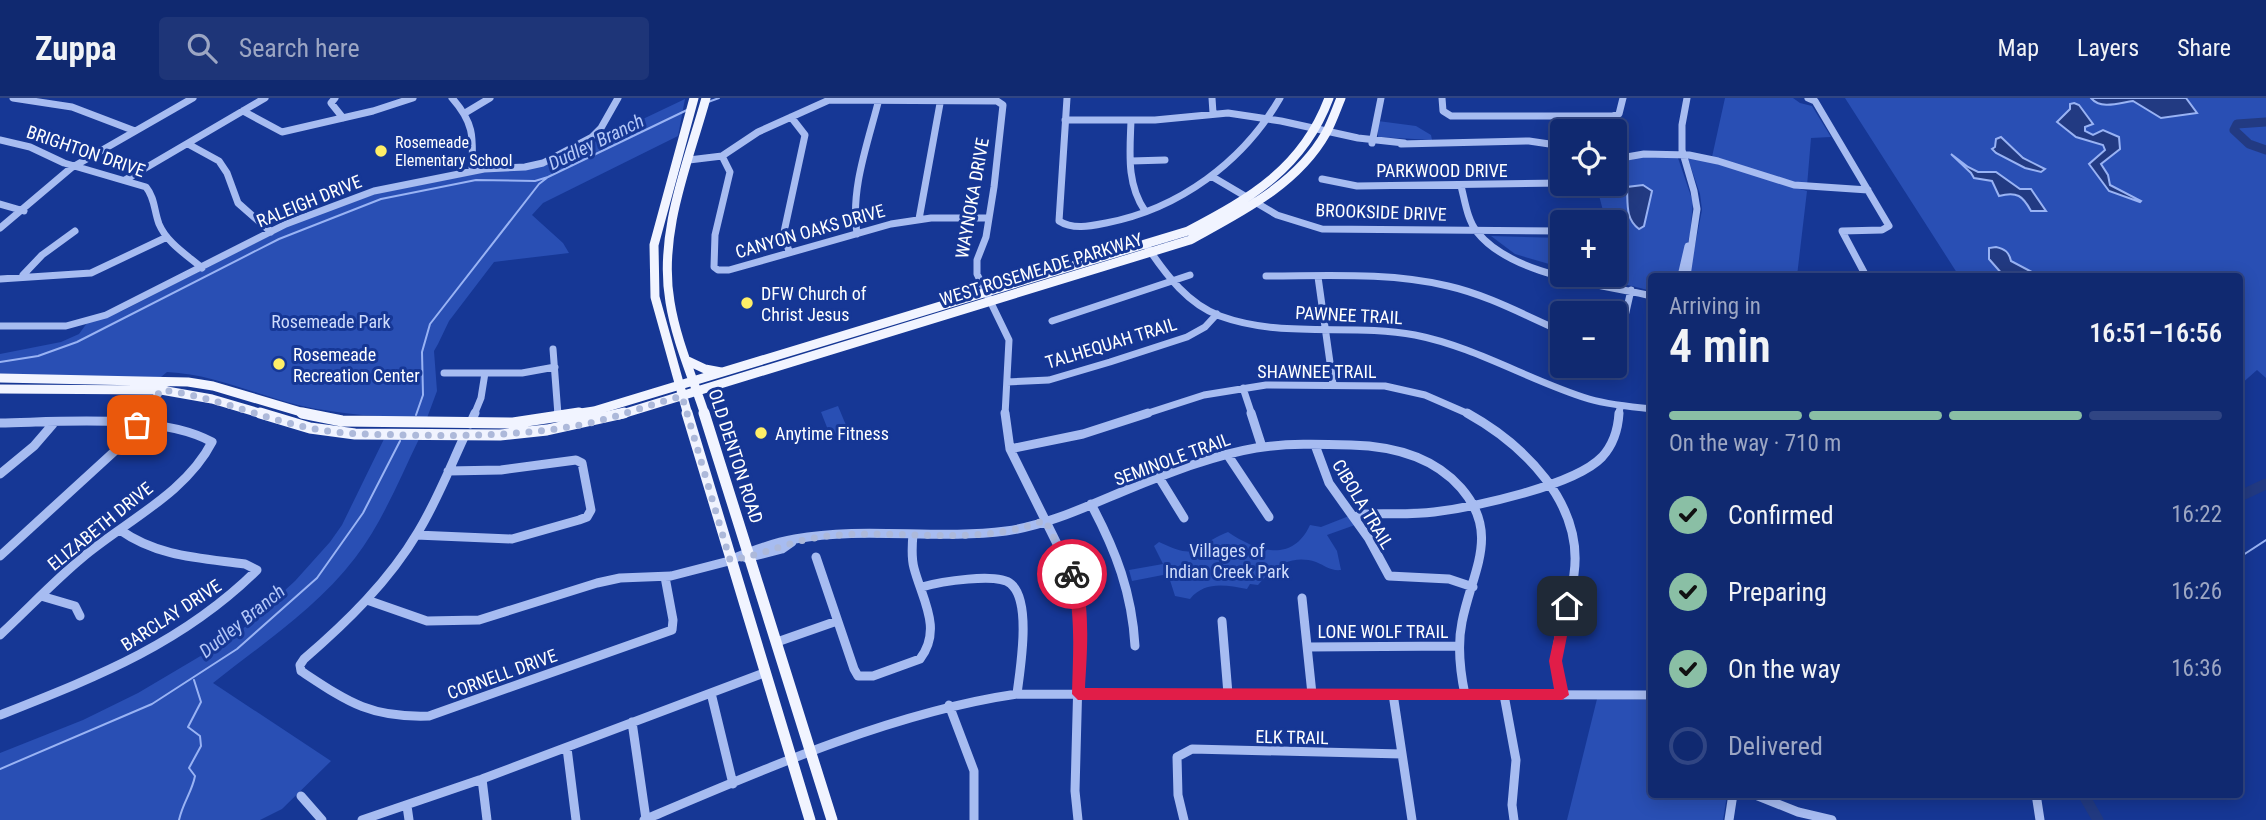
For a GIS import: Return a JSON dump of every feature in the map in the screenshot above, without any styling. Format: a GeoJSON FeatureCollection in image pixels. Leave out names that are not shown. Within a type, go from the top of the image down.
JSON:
{"type":"FeatureCollection","features":[{"type":"Feature","properties":{"kind":"main road","name":"OLD DENTON ROAD"},"geometry":{"type":"LineString","coordinates":[[694,98],[654,245],[655,297],[730,560],[810,820]]}},
{"type":"Feature","properties":{"kind":"main road","name":"OLD DENTON ROAD"},"geometry":{"type":"LineString","coordinates":[[706,98],[670,237],[668,294],[832,820]]}},
{"type":"Feature","properties":{"kind":"main road","name":"WEST ROSEMEADE PARKWAY"},"geometry":{"type":"LineString","coordinates":[[1148,249],[1188,231],[1247,198],[1283,169],[1315,130],[1329,98]]}},
{"type":"Feature","properties":{"kind":"main road","name":"WEST ROSEMEADE PARKWAY"},"geometry":{"type":"LineString","coordinates":[[680,391],[1201,234],[1257,203],[1292,175],[1326,133],[1341,98]]}},
{"type":"Feature","properties":{"kind":"main road"},"geometry":{"type":"LineString","coordinates":[[678,160],[689,160]]}},
{"type":"Feature","properties":{"kind":"main road"},"geometry":{"type":"LineString","coordinates":[[655,297],[668,294]]}},
{"type":"Feature","properties":{"kind":"main road"},"geometry":{"type":"LineString","coordinates":[[688,361],[724,378],[709,395],[702,409]]}},
{"type":"Feature","properties":{"kind":"main road"},"geometry":{"type":"LineString","coordinates":[[0,378],[214,386],[291,411],[342,421],[470,424],[558,418],[680,391]]}},
{"type":"Feature","properties":{"kind":"main road"},"geometry":{"type":"LineString","coordinates":[[0,389],[164,385],[265,417],[321,430],[355,434],[465,435],[560,428],[612,417],[680,391]]}},
{"type":"Feature","properties":{"kind":"main road"},"geometry":{"type":"LineString","coordinates":[[465,435],[470,424]]}},
{"type":"Feature","properties":{"kind":"street"},"geometry":{"type":"LineString","coordinates":[[13,98],[72,107],[135,131]]}},
{"type":"Feature","properties":{"kind":"street"},"geometry":{"type":"LineString","coordinates":[[0,228],[24,211],[74,166],[193,98]]}},
{"type":"Feature","properties":{"kind":"street"},"geometry":{"type":"LineString","coordinates":[[125,180],[265,98]]}},
{"type":"Feature","properties":{"kind":"street"},"geometry":{"type":"LineString","coordinates":[[335,98],[331,103],[343,118]]}},
{"type":"Feature","properties":{"kind":"street"},"geometry":{"type":"LineString","coordinates":[[243,111],[282,132],[413,98]]}},
{"type":"Feature","properties":{"kind":"street"},"geometry":{"type":"LineString","coordinates":[[452,98],[474,129],[472,171]]}},
{"type":"Feature","properties":{"kind":"street"},"geometry":{"type":"LineString","coordinates":[[465,113],[490,98]]}},
{"type":"Feature","properties":{"kind":"street","name":"RALEIGH DRIVE"},"geometry":{"type":"LineString","coordinates":[[0,326],[66,326],[97,318],[271,232],[374,191],[472,171],[525,167],[561,154],[597,133],[618,98]]}},
{"type":"Feature","properties":{"kind":"street"},"geometry":{"type":"LineString","coordinates":[[1067,98],[1059,221],[1065,226],[1114,222],[1178,196],[1211,176],[1254,139],[1280,98]]}},
{"type":"Feature","properties":{"kind":"street"},"geometry":{"type":"LineString","coordinates":[[1212,98],[1213,113]]}},
{"type":"Feature","properties":{"kind":"street"},"geometry":{"type":"LineString","coordinates":[[1372,142],[1381,98]]}},
{"type":"Feature","properties":{"kind":"street"},"geometry":{"type":"LineString","coordinates":[[1442,98],[1443,111],[1451,116],[1612,116],[1619,114],[1623,98]]}},
{"type":"Feature","properties":{"kind":"street"},"geometry":{"type":"LineString","coordinates":[[1687,273],[1696,220],[1696,197],[1683,156],[1680,131],[1688,98]]}},
{"type":"Feature","properties":{"kind":"street"},"geometry":{"type":"LineString","coordinates":[[1808,98],[1815,101],[1889,228],[1843,230],[1842,233],[1865,273]]}},
{"type":"Feature","properties":{"kind":"street"},"geometry":{"type":"LineString","coordinates":[[857,233],[853,220],[879,99]]}},
{"type":"Feature","properties":{"kind":"street"},"geometry":{"type":"LineString","coordinates":[[689,160],[722,156],[758,132],[830,100],[941,99],[919,219]]}},
{"type":"Feature","properties":{"kind":"street","name":"WAYNOKA DRIVE"},"geometry":{"type":"LineString","coordinates":[[941,99],[1001,103],[988,218],[976,274],[1009,340],[1005,424],[1010,450],[1068,566],[1080,603],[1075,791],[1078,820]]}},
{"type":"Feature","properties":{"kind":"street"},"geometry":{"type":"LineString","coordinates":[[1065,120],[1167,119],[1213,113],[1240,114],[1372,142],[1529,141],[1550,144]]}},
{"type":"Feature","properties":{"kind":"street"},"geometry":{"type":"LineString","coordinates":[[789,252],[784,232],[805,135],[790,117]]}},
{"type":"Feature","properties":{"kind":"street"},"geometry":{"type":"LineString","coordinates":[[1131,120],[1133,192],[1145,211]]}},
{"type":"Feature","properties":{"kind":"street","name":"BRIGHTON DRIVE"},"geometry":{"type":"LineString","coordinates":[[0,140],[30,148],[74,166],[125,180],[148,190],[159,226],[167,237],[202,268]]}},
{"type":"Feature","properties":{"kind":"street"},"geometry":{"type":"LineString","coordinates":[[188,144],[219,161],[227,173],[238,203],[271,232]]}},
{"type":"Feature","properties":{"kind":"street"},"geometry":{"type":"LineString","coordinates":[[1627,157],[1640,154],[1683,156],[1731,164],[1771,180],[1801,187],[1868,190]]}},
{"type":"Feature","properties":{"kind":"street","name":"CANYON OAKS DRIVE"},"geometry":{"type":"LineString","coordinates":[[722,156],[730,172],[715,235],[715,268],[724,271],[857,233],[919,219],[988,218]]}},
{"type":"Feature","properties":{"kind":"street"},"geometry":{"type":"LineString","coordinates":[[1131,161],[1165,160]]}},
{"type":"Feature","properties":{"kind":"street","name":"BROOKSIDE DRIVE"},"geometry":{"type":"LineString","coordinates":[[1211,176],[1289,220],[1322,229],[1550,231]]}},
{"type":"Feature","properties":{"kind":"street","name":"PARKWOOD DRIVE"},"geometry":{"type":"LineString","coordinates":[[1322,178],[1356,186],[1550,183]]}},
{"type":"Feature","properties":{"kind":"street"},"geometry":{"type":"LineString","coordinates":[[1461,186],[1476,231],[1493,247],[1525,263],[1574,279],[1648,295]]}},
{"type":"Feature","properties":{"kind":"street"},"geometry":{"type":"LineString","coordinates":[[0,204],[24,211]]}},
{"type":"Feature","properties":{"kind":"street"},"geometry":{"type":"LineString","coordinates":[[1682,273],[1696,220]]}},
{"type":"Feature","properties":{"kind":"street"},"geometry":{"type":"LineString","coordinates":[[23,275],[42,255],[75,231]]}},
{"type":"Feature","properties":{"kind":"street"},"geometry":{"type":"LineString","coordinates":[[0,279],[23,275],[91,273],[167,237]]}},
{"type":"Feature","properties":{"kind":"street","name":"PAWNEE TRAIL"},"geometry":{"type":"LineString","coordinates":[[1148,249],[1173,283],[1192,300],[1217,314],[1246,324],[1374,329],[1435,340],[1489,358],[1582,398],[1648,409]]}},
{"type":"Feature","properties":{"kind":"street"},"geometry":{"type":"LineString","coordinates":[[1052,321],[1173,283],[1190,275]]}},
{"type":"Feature","properties":{"kind":"street"},"geometry":{"type":"LineString","coordinates":[[1265,276],[1390,278],[1450,287],[1479,296],[1550,326]]}},
{"type":"Feature","properties":{"kind":"street"},"geometry":{"type":"LineString","coordinates":[[1318,277],[1333,384]]}},
{"type":"Feature","properties":{"kind":"street"},"geometry":{"type":"LineString","coordinates":[[1627,308],[1631,290]]}},
{"type":"Feature","properties":{"kind":"street","name":"TALHEQUAH TRAIL"},"geometry":{"type":"LineString","coordinates":[[1007,382],[1049,380],[1187,337],[1205,327],[1217,314]]}},
{"type":"Feature","properties":{"kind":"street"},"geometry":{"type":"LineString","coordinates":[[554,349],[558,418]]}},
{"type":"Feature","properties":{"kind":"street"},"geometry":{"type":"LineString","coordinates":[[444,373],[539,372],[555,367]]}},
{"type":"Feature","properties":{"kind":"street"},"geometry":{"type":"LineString","coordinates":[[470,424],[481,398],[485,373]]}},
{"type":"Feature","properties":{"kind":"street","name":"SHAWNEE TRAIL"},"geometry":{"type":"LineString","coordinates":[[1010,450],[1083,434],[1190,399],[1243,388],[1333,384],[1404,389],[1460,409],[1506,436],[1536,465],[1550,485],[1571,528],[1575,555],[1573,582],[1556,652],[1562,695]]}},
{"type":"Feature","properties":{"kind":"street"},"geometry":{"type":"LineString","coordinates":[[0,556],[103,464],[137,425],[164,385]]}},
{"type":"Feature","properties":{"kind":"street"},"geometry":{"type":"LineString","coordinates":[[1243,388],[1262,447]]}},
{"type":"Feature","properties":{"kind":"street"},"geometry":{"type":"LineString","coordinates":[[1354,517],[1364,514],[1424,513],[1473,504],[1550,485],[1582,473],[1603,456],[1617,433],[1620,406]]}},
{"type":"Feature","properties":{"kind":"street","name":"ELIZABETH DRIVE"},"geometry":{"type":"LineString","coordinates":[[0,423],[137,425],[183,430],[208,438],[212,443],[206,456],[148,510],[85,555],[0,635]]}},
{"type":"Feature","properties":{"kind":"street"},"geometry":{"type":"LineString","coordinates":[[0,474],[34,446],[52,424]]}},
{"type":"Feature","properties":{"kind":"street"},"geometry":{"type":"LineString","coordinates":[[367,600],[416,535],[465,435]]}},
{"type":"Feature","properties":{"kind":"street","name":"CIBOLA TRAIL"},"geometry":{"type":"LineString","coordinates":[[1315,445],[1323,473],[1377,552],[1383,571],[1390,576],[1442,578],[1473,587]]}},
{"type":"Feature","properties":{"kind":"street","name":"SEMINOLE TRAIL"},"geometry":{"type":"LineString","coordinates":[[367,600],[427,621],[479,620],[597,583],[620,578],[665,577],[750,554],[782,549],[792,542],[841,535],[995,533],[1045,520],[1227,454],[1262,447],[1377,446],[1416,456],[1452,479],[1473,504],[1484,535],[1482,555],[1462,622],[1459,646],[1465,695]]}},
{"type":"Feature","properties":{"kind":"street"},"geometry":{"type":"LineString","coordinates":[[1227,454],[1269,517]]}},
{"type":"Feature","properties":{"kind":"street"},"geometry":{"type":"LineString","coordinates":[[416,535],[496,540],[526,537],[587,517],[591,510],[582,464],[576,460],[501,470],[449,471]]}},
{"type":"Feature","properties":{"kind":"street"},"geometry":{"type":"LineString","coordinates":[[1160,479],[1184,518]]}},
{"type":"Feature","properties":{"kind":"street"},"geometry":{"type":"LineString","coordinates":[[1091,504],[1116,548],[1127,577],[1135,646]]}},
{"type":"Feature","properties":{"kind":"street","name":"BARCLAY DRIVE"},"geometry":{"type":"LineString","coordinates":[[0,715],[141,656],[212,610],[237,591],[257,570],[245,564],[160,551],[138,543],[120,530]]}},
{"type":"Feature","properties":{"kind":"street"},"geometry":{"type":"LineString","coordinates":[[816,557],[853,669],[858,676],[873,676],[924,656],[930,618],[912,558],[913,534]]}},
{"type":"Feature","properties":{"kind":"street","name":"CORNELL DRIVE"},"geometry":{"type":"LineString","coordinates":[[367,600],[300,665],[301,671],[353,705],[375,715],[405,718],[429,716],[672,630],[673,620],[665,577]]}},
{"type":"Feature","properties":{"kind":"street"},"geometry":{"type":"LineString","coordinates":[[922,587],[944,581],[1012,581],[1017,587],[1023,617],[1017,694]]}},
{"type":"Feature","properties":{"kind":"street"},"geometry":{"type":"LineString","coordinates":[[41,596],[75,607],[80,616]]}},
{"type":"Feature","properties":{"kind":"street"},"geometry":{"type":"LineString","coordinates":[[1302,598],[1312,694]]}},
{"type":"Feature","properties":{"kind":"street"},"geometry":{"type":"LineString","coordinates":[[777,642],[836,621]]}},
{"type":"Feature","properties":{"kind":"street"},"geometry":{"type":"LineString","coordinates":[[1222,621],[1228,694]]}},
{"type":"Feature","properties":{"kind":"street","name":"LONE WOLF TRAIL"},"geometry":{"type":"LineString","coordinates":[[1308,647],[1459,646]]}},
{"type":"Feature","properties":{"kind":"street"},"geometry":{"type":"LineString","coordinates":[[362,820],[482,779],[764,673]]}},
{"type":"Feature","properties":{"kind":"street"},"geometry":{"type":"LineString","coordinates":[[711,693],[733,784]]}},
{"type":"Feature","properties":{"kind":"street"},"geometry":{"type":"LineString","coordinates":[[632,722],[645,820],[811,753],[949,705],[1017,694],[1648,695]]}},
{"type":"Feature","properties":{"kind":"street"},"geometry":{"type":"LineString","coordinates":[[1393,694],[1412,820]]}},
{"type":"Feature","properties":{"kind":"street"},"geometry":{"type":"LineString","coordinates":[[1504,695],[1516,760],[1512,805],[1514,820]]}},
{"type":"Feature","properties":{"kind":"street"},"geometry":{"type":"LineString","coordinates":[[949,705],[974,771],[974,820]]}},
{"type":"Feature","properties":{"kind":"street"},"geometry":{"type":"LineString","coordinates":[[566,748],[576,820]]}},
{"type":"Feature","properties":{"kind":"street","name":"ELK TRAIL"},"geometry":{"type":"LineString","coordinates":[[1184,820],[1177,757],[1192,749],[1402,754]]}},
{"type":"Feature","properties":{"kind":"street"},"geometry":{"type":"LineString","coordinates":[[482,779],[487,820]]}},
{"type":"Feature","properties":{"kind":"street"},"geometry":{"type":"LineString","coordinates":[[301,796],[322,820]]}},
{"type":"Feature","properties":{"kind":"street"},"geometry":{"type":"LineString","coordinates":[[1729,820],[1732,798]]}},
{"type":"Feature","properties":{"kind":"street"},"geometry":{"type":"LineString","coordinates":[[1763,798],[1798,812],[1832,820]]}},
{"type":"Feature","properties":{"kind":"street"},"geometry":{"type":"LineString","coordinates":[[2037,798],[2040,820]]}},
{"type":"Feature","properties":{"kind":"street"},"geometry":{"type":"LineString","coordinates":[[407,806],[409,820]]}},
{"type":"Feature","properties":{"kind":"green space"},"geometry":{"type":"Polygon","coordinates":[[[1725,98],[1793,98],[1812,106],[1831,137],[1811,138],[1807,186],[1712,157],[1725,98]]]}},
{"type":"Feature","properties":{"kind":"green space"},"geometry":{"type":"Polygon","coordinates":[[[1845,98],[2266,98],[2266,378],[2257,370],[2243,382],[2243,273],[1957,273],[1845,98]]]}},
{"type":"Feature","properties":{"kind":"green space","name":"Rosemeade Park"},"geometry":{"type":"Polygon","coordinates":[[[685,99],[678,136],[543,203],[532,215],[563,243],[569,253],[494,262],[449,321],[434,351],[437,391],[427,418],[330,411],[282,401],[201,376],[167,372],[161,377],[0,376],[0,354],[61,342],[79,334],[87,323],[122,311],[290,225],[383,191],[483,171],[531,168],[561,158],[685,99]]]}},
{"type":"Feature","properties":{"kind":"green space"},"geometry":{"type":"Polygon","coordinates":[[[1378,121],[1416,126],[1431,135],[1432,140],[1378,137],[1378,121]]]}},
{"type":"Feature","properties":{"kind":"green space"},"geometry":{"type":"Polygon","coordinates":[[[1641,157],[1678,158],[1693,202],[1690,234],[1680,273],[1648,273],[1648,290],[1627,285],[1627,210],[1603,210],[1599,196],[1627,196],[1627,160],[1641,157]]]}},
{"type":"Feature","properties":{"kind":"green space"},"geometry":{"type":"Polygon","coordinates":[[[1688,159],[1733,167],[1807,191],[1797,273],[1690,273],[1702,210],[1700,194],[1688,159]]]}},
{"type":"Feature","properties":{"kind":"green space"},"geometry":{"type":"Polygon","coordinates":[[[1491,236],[1550,238],[1550,264],[1515,254],[1491,236]]]}},
{"type":"Feature","properties":{"kind":"green space"},"geometry":{"type":"Polygon","coordinates":[[[838,406],[848,430],[830,435],[821,412],[838,406]]]}},
{"type":"Feature","properties":{"kind":"green space"},"geometry":{"type":"Polygon","coordinates":[[[384,439],[419,439],[390,500],[365,544],[324,593],[213,683],[331,761],[282,809],[260,820],[0,820],[0,753],[83,720],[138,693],[236,635],[295,581],[330,542],[342,525],[384,439]]]}},
{"type":"Feature","properties":{"kind":"green space","name":"Villages of Indian Creek Park"},"geometry":{"type":"Polygon","coordinates":[[[1349,516],[1355,525],[1327,535],[1337,551],[1341,570],[1307,560],[1291,561],[1276,568],[1258,585],[1250,584],[1247,589],[1209,587],[1190,599],[1175,596],[1168,574],[1132,581],[1129,570],[1163,564],[1154,546],[1159,542],[1182,551],[1190,551],[1228,532],[1262,548],[1284,549],[1294,545],[1310,525],[1321,527],[1349,516]]]}},
{"type":"Feature","properties":{"kind":"green space"},"geometry":{"type":"Polygon","coordinates":[[[1597,699],[1648,700],[1648,798],[1727,798],[1723,820],[1567,820],[1597,699]]]}},
{"type":"Feature","properties":{"kind":"shaded area"},"geometry":{"type":"Polygon","coordinates":[[[2091,98],[2186,98],[2197,113],[2161,118],[2133,101],[2105,105],[2091,98]]]}},
{"type":"Feature","properties":{"kind":"shaded area"},"geometry":{"type":"Polygon","coordinates":[[[2070,104],[2079,105],[2093,124],[2085,127],[2085,131],[2093,135],[2103,130],[2119,137],[2120,149],[2101,164],[2108,175],[2110,185],[2140,202],[2109,191],[2089,164],[2105,150],[2103,145],[2076,137],[2057,122],[2070,109],[2070,104]]]}},
{"type":"Feature","properties":{"kind":"shaded area"},"geometry":{"type":"Polygon","coordinates":[[[2001,137],[2023,158],[2045,169],[2041,172],[2025,168],[1996,153],[1992,149],[1996,139],[2001,137]]]}},
{"type":"Feature","properties":{"kind":"shaded area"},"geometry":{"type":"Polygon","coordinates":[[[1951,154],[1978,172],[1996,172],[2020,189],[2031,189],[2046,211],[2031,211],[2022,198],[2015,195],[1999,196],[1992,181],[1974,178],[1951,154]]]}},
{"type":"Feature","properties":{"kind":"shaded area"},"geometry":{"type":"Polygon","coordinates":[[[1643,185],[1652,191],[1644,226],[1639,229],[1629,216],[1627,187],[1643,185]]]}},
{"type":"Feature","properties":{"kind":"shaded area"},"geometry":{"type":"Polygon","coordinates":[[[1996,247],[2006,251],[2011,261],[2033,273],[2001,273],[1989,259],[1989,248],[1996,247]]]}},
{"type":"Feature","properties":{"kind":"waterway","name":"Dudley Branch"},"geometry":{"type":"LineString","coordinates":[[708,102],[719,98]]}},
{"type":"Feature","properties":{"kind":"waterway","name":"Dudley Branch"},"geometry":{"type":"LineString","coordinates":[[548,177],[687,110]]}},
{"type":"Feature","properties":{"kind":"waterway"},"geometry":{"type":"LineString","coordinates":[[2266,122],[2237,124],[2234,130],[2249,144],[2266,150]]}},
{"type":"Feature","properties":{"kind":"waterway"},"geometry":{"type":"LineString","coordinates":[[0,362],[38,356],[77,342],[279,239],[381,199],[476,180],[535,181],[548,177]]}},
{"type":"Feature","properties":{"kind":"waterway","name":"Dudley Branch"},"geometry":{"type":"LineString","coordinates":[[416,415],[423,395],[422,352],[430,324],[539,184],[548,177]]}},
{"type":"Feature","properties":{"kind":"waterway","name":"Dudley Branch"},"geometry":{"type":"LineString","coordinates":[[0,769],[152,704],[237,649],[317,578],[363,513],[400,441]]}},
{"type":"Feature","properties":{"kind":"waterway"},"geometry":{"type":"LineString","coordinates":[[2243,495],[2266,484]]}},
{"type":"Feature","properties":{"kind":"waterway"},"geometry":{"type":"LineString","coordinates":[[2243,555],[2266,540]]}},
{"type":"Feature","properties":{"kind":"waterway"},"geometry":{"type":"LineString","coordinates":[[179,820],[195,776],[189,768],[201,746],[200,736],[188,727],[201,702],[194,680]]}},
{"type":"Feature","properties":{"kind":"waterway"},"geometry":{"type":"LineString","coordinates":[[2085,798],[2098,820]]}},
{"type":"Feature","properties":{"kind":"way so far"},"geometry":{"type":"LineString","coordinates":[[137,425],[161,390],[212,399],[300,426],[355,434],[500,435],[547,430],[585,424],[682,396],[730,560],[782,549],[792,542],[826,536],[874,533],[995,533],[1023,528],[1045,520],[1072,574]]}},
{"type":"Feature","properties":{"kind":"place","name":"Rosemeade Elementary School"},"geometry":{"type":"Point","coordinates":[381,151]}},
{"type":"Feature","properties":{"kind":"place","name":"DFW Church of Christ Jesus"},"geometry":{"type":"Point","coordinates":[747,303]}},
{"type":"Feature","properties":{"kind":"place","name":"Rosemeade Recreation Center"},"geometry":{"type":"Point","coordinates":[279,364]}},
{"type":"Feature","properties":{"kind":"place","name":"Anytime Fitness"},"geometry":{"type":"Point","coordinates":[761,433]}},
{"type":"Feature","properties":{"kind":"route"},"geometry":{"type":"LineString","coordinates":[[1072,574],[1080,603],[1081,622],[1078,694],[1562,695],[1556,652],[1567,606]]}}]}
